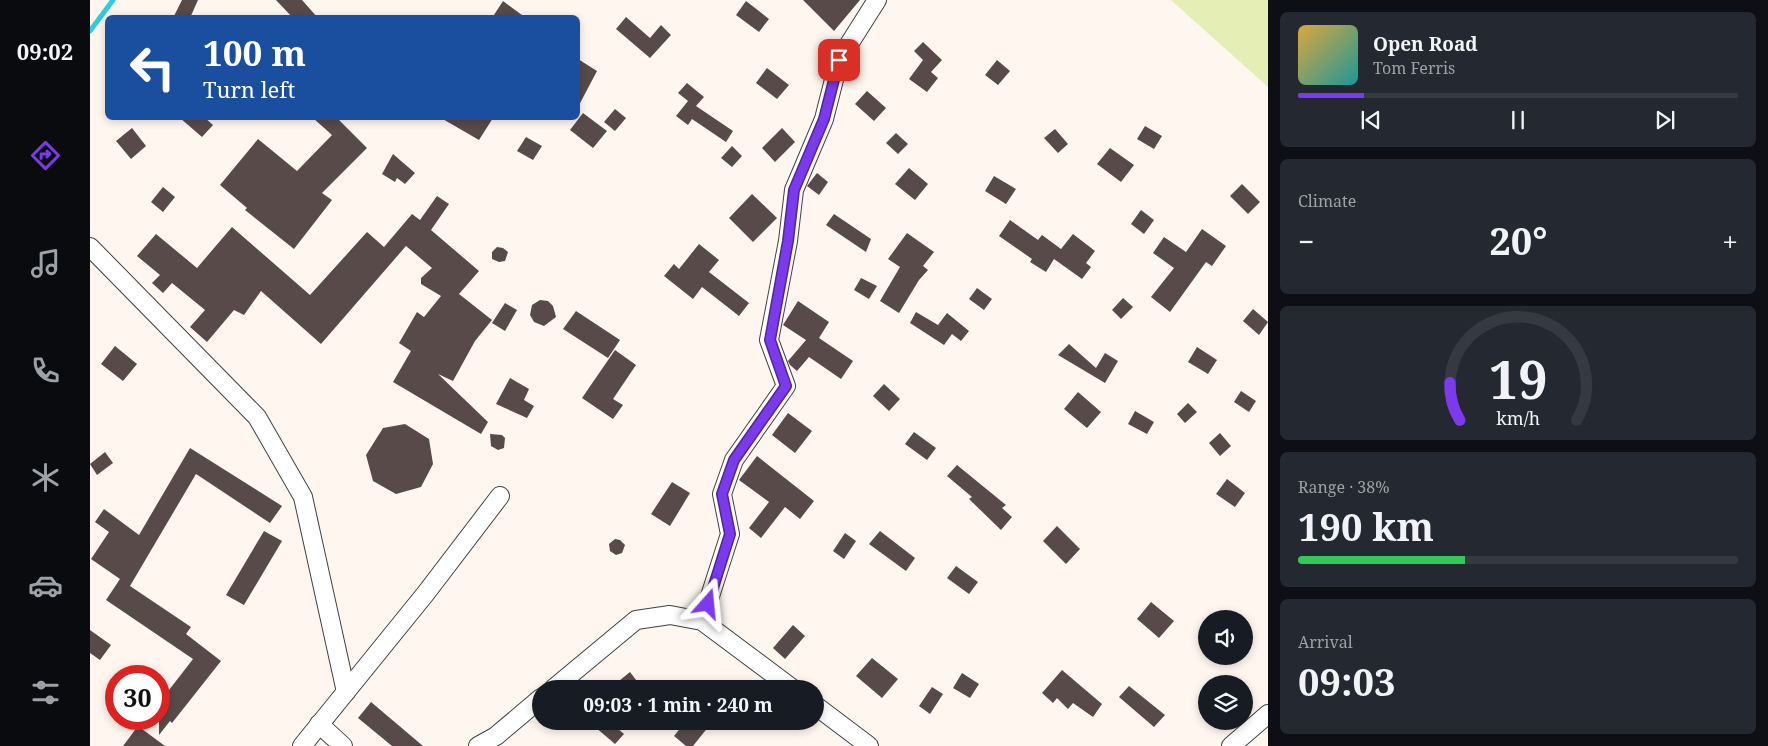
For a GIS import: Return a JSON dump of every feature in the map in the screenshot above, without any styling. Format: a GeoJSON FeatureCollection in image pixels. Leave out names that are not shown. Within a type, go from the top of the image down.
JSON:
{"type":"FeatureCollection","features":[{"type":"Feature","properties":{"kind":"street"},"geometry":{"type":"LineString","coordinates":[[702,621],[730,534],[722,494],[734,460],[786,386],[770,340],[788,241],[794,190],[824,119],[839,60],[876,0]]}},
{"type":"Feature","properties":{"kind":"street"},"geometry":{"type":"LineString","coordinates":[[90,247],[257,417],[303,497],[346,692]]}},
{"type":"Feature","properties":{"kind":"street"},"geometry":{"type":"LineString","coordinates":[[302,746],[500,496]]}},
{"type":"Feature","properties":{"kind":"street"},"geometry":{"type":"LineString","coordinates":[[564,680],[636,620],[670,615],[702,621],[780,680]]}},
{"type":"Feature","properties":{"kind":"street"},"geometry":{"type":"LineString","coordinates":[[478,746],[496,736],[532,706]]}},
{"type":"Feature","properties":{"kind":"street"},"geometry":{"type":"LineString","coordinates":[[824,712],[869,746]]}},
{"type":"Feature","properties":{"kind":"street"},"geometry":{"type":"LineString","coordinates":[[1231,746],[1268,714]]}},
{"type":"Feature","properties":{"kind":"street"},"geometry":{"type":"LineString","coordinates":[[320,724],[343,746]]}},
{"type":"Feature","properties":{"kind":"green space"},"geometry":{"type":"Polygon","coordinates":[[[1171,0],[1268,0],[1268,87],[1171,0]]]}},
{"type":"Feature","properties":{"kind":"building"},"geometry":{"type":"Polygon","coordinates":[[[182,0],[198,0],[191,15],[174,15],[182,0]]]}},
{"type":"Feature","properties":{"kind":"building"},"geometry":{"type":"Polygon","coordinates":[[[276,0],[302,0],[315,15],[290,15],[276,0]]]}},
{"type":"Feature","properties":{"kind":"building"},"geometry":{"type":"Polygon","coordinates":[[[803,0],[860,0],[834,31],[803,0]]]}},
{"type":"Feature","properties":{"kind":"building"},"geometry":{"type":"Polygon","coordinates":[[[503,1],[522,15],[494,15],[503,1]]]}},
{"type":"Feature","properties":{"kind":"building"},"geometry":{"type":"Polygon","coordinates":[[[746,1],[769,19],[759,32],[736,15],[746,1]]]}},
{"type":"Feature","properties":{"kind":"building"},"geometry":{"type":"Polygon","coordinates":[[[626,17],[650,38],[661,25],[671,35],[650,58],[616,29],[626,17]]]}},
{"type":"Feature","properties":{"kind":"building"},"geometry":{"type":"Polygon","coordinates":[[[923,42],[942,60],[931,72],[938,78],[927,92],[909,79],[923,60],[914,51],[923,42]]]}},
{"type":"Feature","properties":{"kind":"building"},"geometry":{"type":"Polygon","coordinates":[[[580,60],[597,71],[580,103],[580,60]]]}},
{"type":"Feature","properties":{"kind":"building"},"geometry":{"type":"Polygon","coordinates":[[[997,60],[1010,71],[998,85],[985,75],[997,60]]]}},
{"type":"Feature","properties":{"kind":"building"},"geometry":{"type":"Polygon","coordinates":[[[767,68],[789,85],[777,99],[756,83],[767,68]]]}},
{"type":"Feature","properties":{"kind":"building"},"geometry":{"type":"Polygon","coordinates":[[[687,83],[704,97],[696,106],[733,131],[726,142],[692,119],[688,125],[676,116],[688,101],[678,93],[687,83]]]}},
{"type":"Feature","properties":{"kind":"building"},"geometry":{"type":"Polygon","coordinates":[[[867,91],[886,108],[874,121],[855,104],[867,91]]]}},
{"type":"Feature","properties":{"kind":"building"},"geometry":{"type":"Polygon","coordinates":[[[615,109],[626,118],[615,131],[604,122],[615,109]]]}},
{"type":"Feature","properties":{"kind":"building"},"geometry":{"type":"Polygon","coordinates":[[[583,113],[607,131],[593,148],[570,130],[578,120],[580,120],[583,113]]]}},
{"type":"Feature","properties":{"kind":"building"},"geometry":{"type":"Polygon","coordinates":[[[182,120],[207,120],[213,125],[202,137],[182,120]]]}},
{"type":"Feature","properties":{"kind":"building"},"geometry":{"type":"Polygon","coordinates":[[[315,120],[339,120],[367,148],[322,193],[332,200],[294,249],[245,210],[247,208],[220,185],[258,139],[297,171],[332,135],[315,120]]]}},
{"type":"Feature","properties":{"kind":"building"},"geometry":{"type":"Polygon","coordinates":[[[444,120],[492,120],[479,140],[444,120]]]}},
{"type":"Feature","properties":{"kind":"building"},"geometry":{"type":"Polygon","coordinates":[[[1145,126],[1162,136],[1154,149],[1137,139],[1145,126]]]}},
{"type":"Feature","properties":{"kind":"building"},"geometry":{"type":"Polygon","coordinates":[[[132,128],[146,146],[131,159],[116,141],[132,128]]]}},
{"type":"Feature","properties":{"kind":"building"},"geometry":{"type":"Polygon","coordinates":[[[782,128],[795,142],[775,162],[762,148],[782,128]]]}},
{"type":"Feature","properties":{"kind":"building"},"geometry":{"type":"Polygon","coordinates":[[[1055,129],[1068,144],[1058,153],[1044,138],[1055,129]]]}},
{"type":"Feature","properties":{"kind":"building"},"geometry":{"type":"Polygon","coordinates":[[[896,133],[908,144],[898,154],[886,143],[896,133]]]}},
{"type":"Feature","properties":{"kind":"building"},"geometry":{"type":"Polygon","coordinates":[[[526,137],[542,146],[533,160],[517,151],[526,137]]]}},
{"type":"Feature","properties":{"kind":"building"},"geometry":{"type":"Polygon","coordinates":[[[732,146],[742,156],[732,167],[721,158],[732,146]]]}},
{"type":"Feature","properties":{"kind":"building"},"geometry":{"type":"Polygon","coordinates":[[[1110,148],[1134,165],[1121,182],[1097,164],[1110,148]]]}},
{"type":"Feature","properties":{"kind":"building"},"geometry":{"type":"Polygon","coordinates":[[[393,154],[415,173],[405,184],[397,178],[395,182],[382,174],[393,154]]]}},
{"type":"Feature","properties":{"kind":"building"},"geometry":{"type":"Polygon","coordinates":[[[909,168],[928,184],[915,200],[895,184],[909,168]]]}},
{"type":"Feature","properties":{"kind":"building"},"geometry":{"type":"Polygon","coordinates":[[[817,173],[828,182],[819,195],[807,186],[817,173]]]}},
{"type":"Feature","properties":{"kind":"building"},"geometry":{"type":"Polygon","coordinates":[[[994,176],[1016,189],[1006,204],[985,191],[994,176]]]}},
{"type":"Feature","properties":{"kind":"building"},"geometry":{"type":"Polygon","coordinates":[[[1242,184],[1260,202],[1248,214],[1230,196],[1242,184]]]}},
{"type":"Feature","properties":{"kind":"building"},"geometry":{"type":"Polygon","coordinates":[[[163,187],[175,197],[163,212],[151,202],[163,187]]]}},
{"type":"Feature","properties":{"kind":"building"},"geometry":{"type":"Polygon","coordinates":[[[752,194],[777,218],[753,242],[729,218],[752,194]]]}},
{"type":"Feature","properties":{"kind":"building"},"geometry":{"type":"Polygon","coordinates":[[[437,196],[449,204],[431,230],[479,271],[459,294],[492,320],[475,341],[453,381],[438,374],[488,422],[481,434],[393,382],[411,351],[399,343],[417,312],[424,317],[441,296],[421,284],[421,278],[432,268],[406,246],[321,344],[261,291],[244,315],[234,310],[207,342],[190,327],[205,310],[172,283],[163,293],[152,283],[160,275],[137,256],[156,234],[197,268],[232,227],[310,295],[367,232],[384,247],[412,214],[420,220],[437,196]]]}},
{"type":"Feature","properties":{"kind":"building"},"geometry":{"type":"Polygon","coordinates":[[[1141,210],[1154,220],[1144,234],[1131,224],[1141,210]]]}},
{"type":"Feature","properties":{"kind":"building"},"geometry":{"type":"Polygon","coordinates":[[[834,214],[871,239],[866,252],[826,225],[834,214]]]}},
{"type":"Feature","properties":{"kind":"building"},"geometry":{"type":"Polygon","coordinates":[[[1010,220],[1038,240],[1042,235],[1061,249],[1073,234],[1095,251],[1086,263],[1091,267],[1082,279],[1054,259],[1046,272],[1030,262],[1032,259],[999,236],[1010,220]]]}},
{"type":"Feature","properties":{"kind":"building"},"geometry":{"type":"Polygon","coordinates":[[[1202,229],[1226,246],[1212,266],[1206,262],[1170,312],[1151,297],[1174,268],[1153,253],[1164,237],[1186,252],[1202,229]]]}},
{"type":"Feature","properties":{"kind":"building"},"geometry":{"type":"Polygon","coordinates":[[[907,233],[934,252],[923,266],[928,270],[919,280],[899,313],[880,301],[900,267],[888,259],[907,233]]]}},
{"type":"Feature","properties":{"kind":"building"},"geometry":{"type":"Polygon","coordinates":[[[699,244],[719,260],[709,272],[749,303],[739,316],[702,287],[693,299],[664,276],[674,264],[679,269],[699,244]]]}},
{"type":"Feature","properties":{"kind":"building"},"geometry":{"type":"Polygon","coordinates":[[[497,247],[503,248],[508,252],[505,261],[499,262],[492,259],[492,252],[497,247]]]}},
{"type":"Feature","properties":{"kind":"building"},"geometry":{"type":"Polygon","coordinates":[[[861,278],[877,286],[869,299],[854,290],[861,278]]]}},
{"type":"Feature","properties":{"kind":"building"},"geometry":{"type":"Polygon","coordinates":[[[977,288],[992,299],[984,310],[969,299],[977,288]]]}},
{"type":"Feature","properties":{"kind":"building"},"geometry":{"type":"Polygon","coordinates":[[[1123,298],[1133,307],[1121,319],[1112,310],[1123,298]]]}},
{"type":"Feature","properties":{"kind":"building"},"geometry":{"type":"Polygon","coordinates":[[[540,300],[548,301],[553,306],[556,317],[544,326],[534,322],[530,315],[532,305],[540,300]]]}},
{"type":"Feature","properties":{"kind":"building"},"geometry":{"type":"Polygon","coordinates":[[[798,301],[829,322],[819,338],[853,361],[841,379],[809,357],[797,371],[790,365],[788,361],[806,340],[783,325],[798,301]]]}},
{"type":"Feature","properties":{"kind":"building"},"geometry":{"type":"Polygon","coordinates":[[[505,303],[517,310],[505,331],[492,323],[505,303]]]}},
{"type":"Feature","properties":{"kind":"building"},"geometry":{"type":"Polygon","coordinates":[[[1253,309],[1268,322],[1259,335],[1243,321],[1253,309]]]}},
{"type":"Feature","properties":{"kind":"building"},"geometry":{"type":"Polygon","coordinates":[[[576,311],[620,340],[608,358],[563,329],[576,311]]]}},
{"type":"Feature","properties":{"kind":"building"},"geometry":{"type":"Polygon","coordinates":[[[916,312],[938,325],[947,313],[969,331],[961,341],[952,334],[944,345],[910,323],[916,312]]]}},
{"type":"Feature","properties":{"kind":"building"},"geometry":{"type":"Polygon","coordinates":[[[1069,344],[1096,368],[1105,353],[1118,361],[1105,383],[1058,355],[1069,344]]]}},
{"type":"Feature","properties":{"kind":"building"},"geometry":{"type":"Polygon","coordinates":[[[115,346],[137,364],[123,381],[101,364],[115,346]]]}},
{"type":"Feature","properties":{"kind":"building"},"geometry":{"type":"Polygon","coordinates":[[[1197,347],[1217,360],[1208,374],[1188,362],[1197,347]]]}},
{"type":"Feature","properties":{"kind":"building"},"geometry":{"type":"Polygon","coordinates":[[[615,350],[636,365],[613,399],[623,405],[613,419],[582,398],[615,350]]]}},
{"type":"Feature","properties":{"kind":"building"},"geometry":{"type":"Polygon","coordinates":[[[510,378],[529,389],[524,400],[534,406],[527,418],[496,404],[510,378]]]}},
{"type":"Feature","properties":{"kind":"building"},"geometry":{"type":"Polygon","coordinates":[[[884,384],[900,399],[889,411],[873,396],[884,384]]]}},
{"type":"Feature","properties":{"kind":"building"},"geometry":{"type":"Polygon","coordinates":[[[1241,391],[1256,401],[1249,412],[1234,402],[1241,391]]]}},
{"type":"Feature","properties":{"kind":"building"},"geometry":{"type":"Polygon","coordinates":[[[1078,392],[1101,412],[1087,428],[1064,409],[1078,392]]]}},
{"type":"Feature","properties":{"kind":"building"},"geometry":{"type":"Polygon","coordinates":[[[1188,403],[1197,412],[1185,423],[1177,414],[1188,403]]]}},
{"type":"Feature","properties":{"kind":"building"},"geometry":{"type":"Polygon","coordinates":[[[1135,411],[1154,422],[1147,434],[1128,424],[1135,411]]]}},
{"type":"Feature","properties":{"kind":"building"},"geometry":{"type":"Polygon","coordinates":[[[788,413],[812,431],[795,453],[772,435],[788,413]]]}},
{"type":"Feature","properties":{"kind":"building"},"geometry":{"type":"Polygon","coordinates":[[[405,424],[429,439],[433,464],[421,487],[396,494],[373,481],[366,455],[383,428],[405,424]]]}},
{"type":"Feature","properties":{"kind":"building"},"geometry":{"type":"Polygon","coordinates":[[[914,432],[936,448],[927,460],[905,444],[914,432]]]}},
{"type":"Feature","properties":{"kind":"building"},"geometry":{"type":"Polygon","coordinates":[[[1220,433],[1231,446],[1220,456],[1209,443],[1220,433]]]}},
{"type":"Feature","properties":{"kind":"building"},"geometry":{"type":"Polygon","coordinates":[[[490,434],[502,435],[505,438],[504,448],[498,450],[491,446],[490,434]]]}},
{"type":"Feature","properties":{"kind":"building"},"geometry":{"type":"Polygon","coordinates":[[[190,448],[282,506],[270,523],[196,474],[130,586],[191,627],[186,634],[221,661],[172,723],[170,721],[170,689],[193,659],[106,600],[120,579],[91,559],[109,532],[95,522],[104,509],[139,535],[190,448]]]}},
{"type":"Feature","properties":{"kind":"building"},"geometry":{"type":"Polygon","coordinates":[[[105,452],[113,463],[97,475],[90,464],[105,452]]]}},
{"type":"Feature","properties":{"kind":"building"},"geometry":{"type":"Polygon","coordinates":[[[757,456],[814,501],[800,519],[785,507],[761,538],[749,528],[769,502],[739,480],[757,456]]]}},
{"type":"Feature","properties":{"kind":"building"},"geometry":{"type":"Polygon","coordinates":[[[957,465],[1006,505],[1002,508],[1012,517],[1001,530],[969,499],[972,497],[947,476],[957,465]]]}},
{"type":"Feature","properties":{"kind":"building"},"geometry":{"type":"Polygon","coordinates":[[[1227,479],[1245,493],[1235,507],[1216,494],[1227,479]]]}},
{"type":"Feature","properties":{"kind":"building"},"geometry":{"type":"Polygon","coordinates":[[[672,482],[690,493],[670,526],[651,514],[672,482]]]}},
{"type":"Feature","properties":{"kind":"building"},"geometry":{"type":"Polygon","coordinates":[[[1057,526],[1080,549],[1066,564],[1043,541],[1057,526]]]}},
{"type":"Feature","properties":{"kind":"building"},"geometry":{"type":"Polygon","coordinates":[[[264,531],[282,541],[244,605],[226,595],[264,531]]]}},
{"type":"Feature","properties":{"kind":"building"},"geometry":{"type":"Polygon","coordinates":[[[880,531],[915,558],[906,571],[869,544],[880,531]]]}},
{"type":"Feature","properties":{"kind":"building"},"geometry":{"type":"Polygon","coordinates":[[[845,533],[856,541],[844,559],[833,551],[845,533]]]}},
{"type":"Feature","properties":{"kind":"building"},"geometry":{"type":"Polygon","coordinates":[[[615,539],[620,540],[625,545],[622,553],[616,555],[610,551],[609,544],[615,539]]]}},
{"type":"Feature","properties":{"kind":"building"},"geometry":{"type":"Polygon","coordinates":[[[956,566],[978,582],[969,594],[947,578],[956,566]]]}},
{"type":"Feature","properties":{"kind":"building"},"geometry":{"type":"Polygon","coordinates":[[[1151,602],[1174,621],[1159,638],[1137,619],[1151,602]]]}},
{"type":"Feature","properties":{"kind":"building"},"geometry":{"type":"Polygon","coordinates":[[[793,625],[805,636],[785,659],[773,648],[793,625]]]}},
{"type":"Feature","properties":{"kind":"building"},"geometry":{"type":"Polygon","coordinates":[[[90,630],[111,645],[100,660],[90,653],[90,630]]]}},
{"type":"Feature","properties":{"kind":"building"},"geometry":{"type":"Polygon","coordinates":[[[872,658],[898,679],[882,698],[856,676],[872,658]]]}},
{"type":"Feature","properties":{"kind":"building"},"geometry":{"type":"Polygon","coordinates":[[[1062,670],[1102,704],[1093,717],[1073,703],[1068,709],[1057,698],[1053,703],[1042,693],[1062,670]]]}},
{"type":"Feature","properties":{"kind":"building"},"geometry":{"type":"Polygon","coordinates":[[[630,672],[636,680],[620,680],[630,672]]]}},
{"type":"Feature","properties":{"kind":"building"},"geometry":{"type":"Polygon","coordinates":[[[962,673],[979,684],[970,698],[953,688],[962,673]]]}},
{"type":"Feature","properties":{"kind":"building"},"geometry":{"type":"Polygon","coordinates":[[[1129,686],[1165,715],[1154,727],[1119,697],[1129,686]]]}},
{"type":"Feature","properties":{"kind":"building"},"geometry":{"type":"Polygon","coordinates":[[[932,687],[943,694],[930,714],[919,706],[932,687]]]}},
{"type":"Feature","properties":{"kind":"building"},"geometry":{"type":"Polygon","coordinates":[[[371,702],[423,746],[392,746],[358,718],[371,702]]]}},
{"type":"Feature","properties":{"kind":"building"},"geometry":{"type":"Polygon","coordinates":[[[135,730],[143,730],[165,746],[123,746],[135,730]]]}},
{"type":"Feature","properties":{"kind":"building"},"geometry":{"type":"Polygon","coordinates":[[[599,730],[619,730],[624,734],[615,744],[599,730]]]}},
{"type":"Feature","properties":{"kind":"building"},"geometry":{"type":"Polygon","coordinates":[[[679,730],[706,730],[693,746],[686,746],[674,736],[679,730]]]}},
{"type":"Feature","properties":{"kind":"waterway"},"geometry":{"type":"LineString","coordinates":[[90,31],[113,0]]}},
{"type":"Feature","properties":{"kind":"route"},"geometry":{"type":"LineString","coordinates":[[708,604],[730,534],[722,494],[734,460],[786,386],[770,340],[788,241],[794,190],[824,119],[839,60]]}}]}
